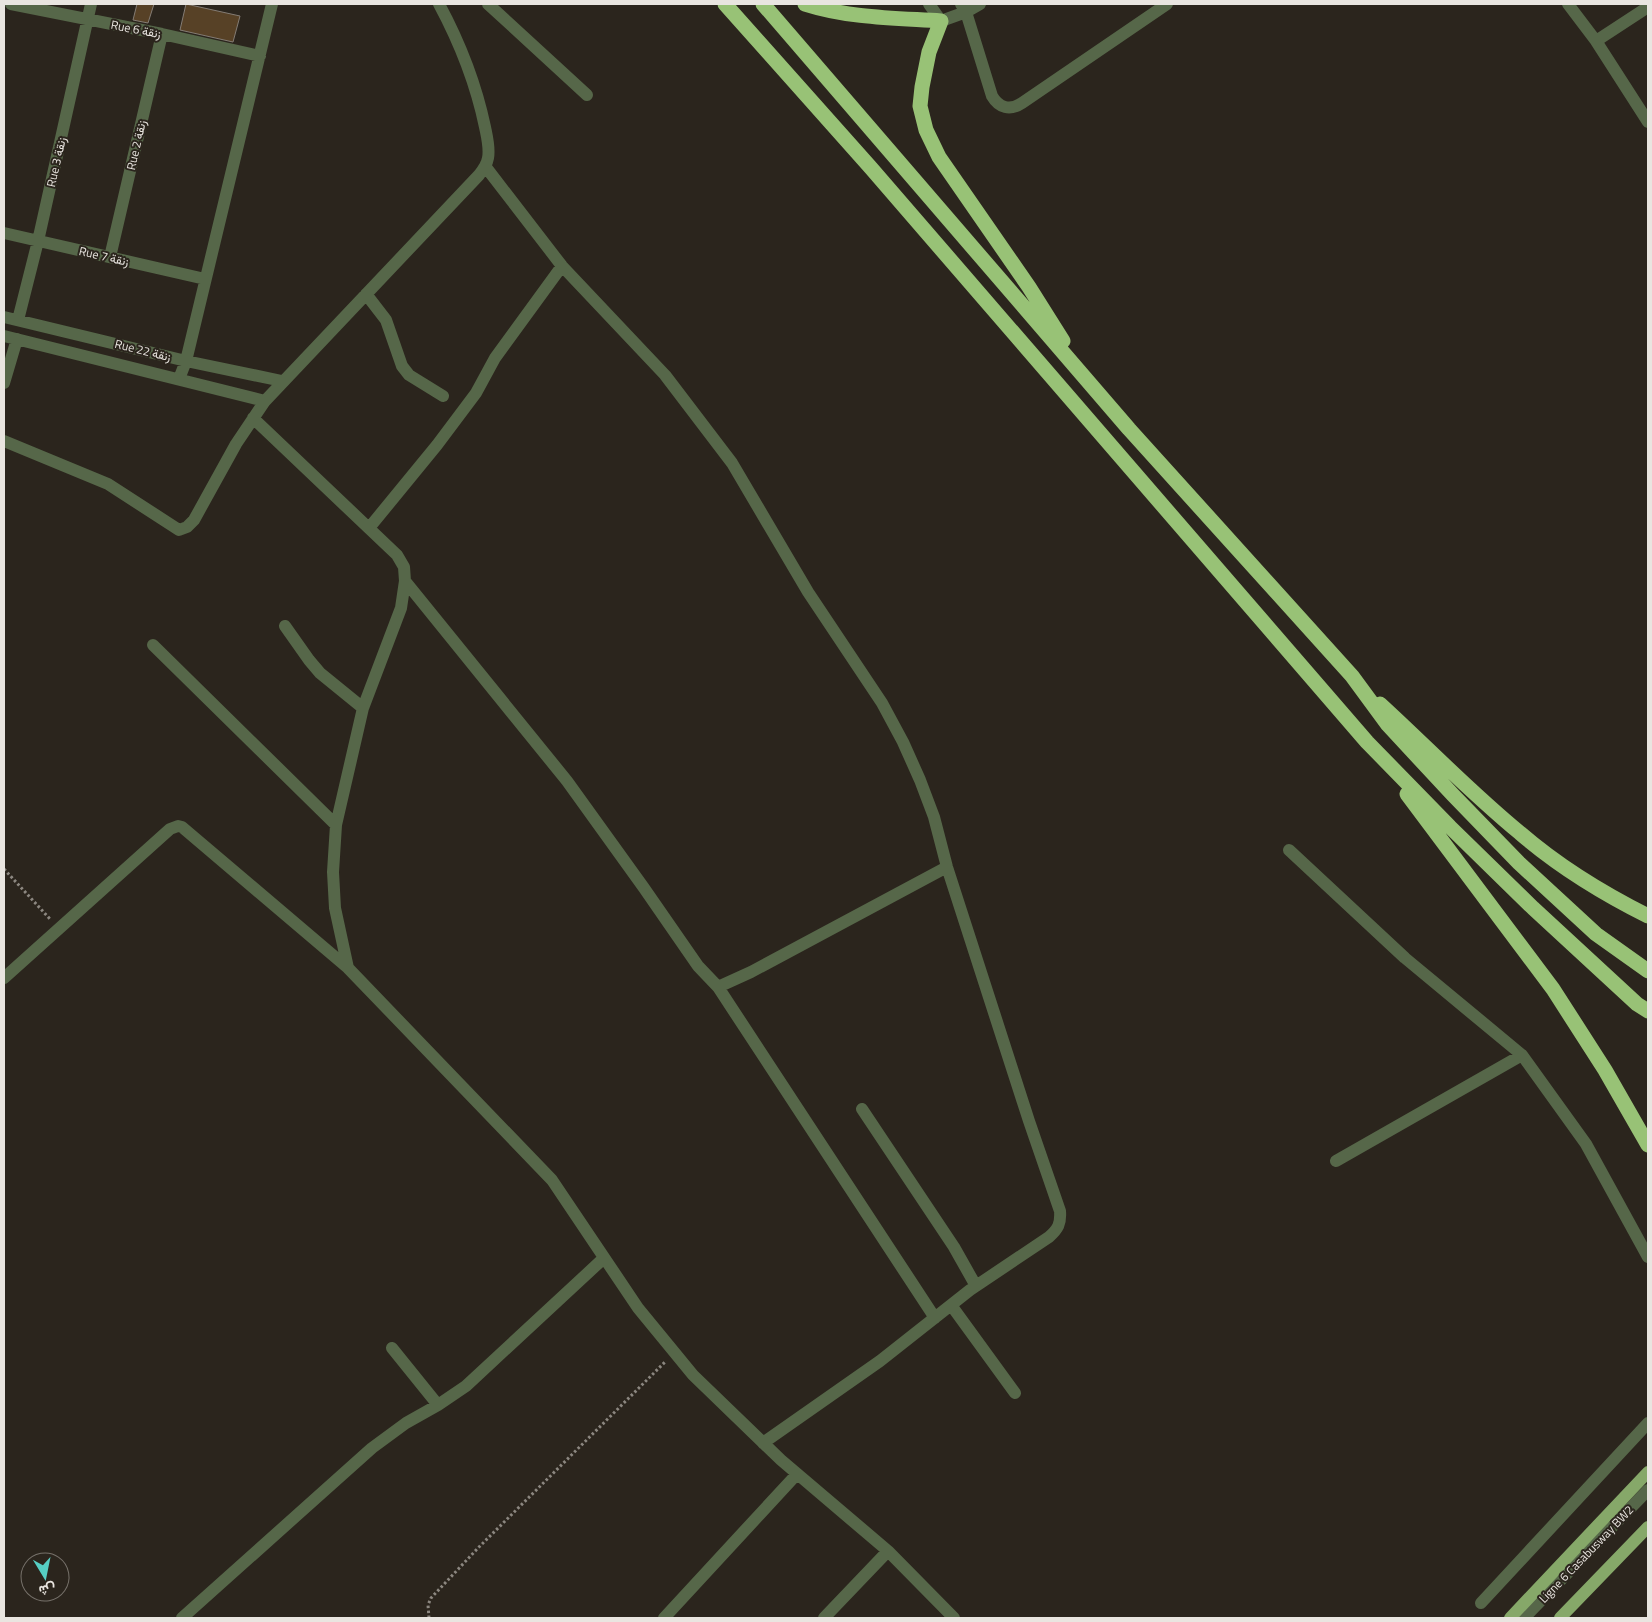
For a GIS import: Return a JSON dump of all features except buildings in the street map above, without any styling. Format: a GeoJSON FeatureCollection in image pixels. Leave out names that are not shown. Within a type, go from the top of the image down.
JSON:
{"type":"FeatureCollection","features":[{"type":"Feature","properties":{"kind":"highway"},"geometry":{"type":"LineString","coordinates":[[725,4],[954,262],[1367,742],[1553,989],[1605,1070],[1648,1145]]}},
{"type":"Feature","properties":{"kind":"highway"},"geometry":{"type":"LineString","coordinates":[[763,4],[1129,429],[1352,676],[1462,782],[1521,834],[1580,877],[1648,916]]}},
{"type":"Feature","properties":{"kind":"highway"},"geometry":{"type":"LineString","coordinates":[[817,5],[860,16],[941,21],[929,52],[922,87],[920,106],[926,130],[939,157],[1029,287],[1087,380]]}},
{"type":"Feature","properties":{"kind":"highway"},"geometry":{"type":"LineString","coordinates":[[1352,676],[1388,725],[1452,795],[1519,863],[1596,934],[1648,971]]}},
{"type":"Feature","properties":{"kind":"highway"},"geometry":{"type":"LineString","coordinates":[[1367,742],[1533,908],[1637,1004],[1648,1011]]}},
{"type":"Feature","properties":{"kind":"main road"},"geometry":{"type":"LineString","coordinates":[[1510,1618],[1648,1472]]}},
{"type":"Feature","properties":{"kind":"main road"},"geometry":{"type":"LineString","coordinates":[[1560,1618],[1648,1527]]}},
{"type":"Feature","properties":{"kind":"street","name":"Rue 6 زنقة"},"geometry":{"type":"LineString","coordinates":[[11,4],[162,34],[260,56]]}},
{"type":"Feature","properties":{"kind":"street","name":"Rue 3 زنقة"},"geometry":{"type":"LineString","coordinates":[[18,320],[38,241],[91,4]]}},
{"type":"Feature","properties":{"kind":"street"},"geometry":{"type":"LineString","coordinates":[[179,379],[186,360],[272,4]]}},
{"type":"Feature","properties":{"kind":"street"},"geometry":{"type":"LineString","coordinates":[[4,440],[108,484],[179,530],[187,527],[194,520],[236,444],[265,401],[480,175],[485,166],[488,158],[488,142],[476,93],[460,46],[439,4]]}},
{"type":"Feature","properties":{"kind":"street"},"geometry":{"type":"LineString","coordinates":[[488,4],[587,95]]}},
{"type":"Feature","properties":{"kind":"street"},"geometry":{"type":"LineString","coordinates":[[929,4],[941,21],[963,8],[980,4]]}},
{"type":"Feature","properties":{"kind":"street"},"geometry":{"type":"LineString","coordinates":[[963,8],[992,96],[1000,106],[1012,108],[1167,4]]}},
{"type":"Feature","properties":{"kind":"street"},"geometry":{"type":"LineString","coordinates":[[1568,4],[1596,41],[1648,122]]}},
{"type":"Feature","properties":{"kind":"street"},"geometry":{"type":"LineString","coordinates":[[1596,41],[1648,7]]}},
{"type":"Feature","properties":{"kind":"street","name":"Rue 2 زنقة"},"geometry":{"type":"LineString","coordinates":[[110,257],[162,34]]}},
{"type":"Feature","properties":{"kind":"street"},"geometry":{"type":"LineString","coordinates":[[485,166],[562,266],[666,375],[732,463],[808,592],[882,703],[903,742],[934,817],[947,867],[1029,1121],[1058,1203],[1059,1226],[1049,1237],[976,1286],[880,1361],[763,1443]]}},
{"type":"Feature","properties":{"kind":"street","name":"Rue 7 زنقة"},"geometry":{"type":"LineString","coordinates":[[4,234],[205,279]]}},
{"type":"Feature","properties":{"kind":"street"},"geometry":{"type":"LineString","coordinates":[[369,528],[437,445],[476,393],[495,358],[562,266]]}},
{"type":"Feature","properties":{"kind":"street"},"geometry":{"type":"LineString","coordinates":[[366,294],[386,320],[402,366],[409,375],[443,396]]}},
{"type":"Feature","properties":{"kind":"street","name":"Rue 22 زنقة"},"geometry":{"type":"LineString","coordinates":[[4,317],[282,382]]}},
{"type":"Feature","properties":{"kind":"street","name":"Rue 22 زنقة"},"geometry":{"type":"LineString","coordinates":[[4,336],[265,401]]}},
{"type":"Feature","properties":{"kind":"street"},"geometry":{"type":"LineString","coordinates":[[4,383],[17,340]]}},
{"type":"Feature","properties":{"kind":"street"},"geometry":{"type":"LineString","coordinates":[[252,418],[397,555],[404,567],[405,582],[401,608],[363,708],[336,825],[333,872],[335,908],[348,968]]}},
{"type":"Feature","properties":{"kind":"street"},"geometry":{"type":"LineString","coordinates":[[405,582],[566,781],[698,966],[718,987],[935,1318]]}},
{"type":"Feature","properties":{"kind":"street"},"geometry":{"type":"LineString","coordinates":[[286,626],[320,673],[363,708]]}},
{"type":"Feature","properties":{"kind":"street"},"geometry":{"type":"LineString","coordinates":[[153,645],[336,825]]}},
{"type":"Feature","properties":{"kind":"street"},"geometry":{"type":"LineString","coordinates":[[4,978],[170,829],[178,826],[182,827],[348,968],[552,1180],[638,1308],[693,1375],[797,1474],[888,1551],[954,1618]]}},
{"type":"Feature","properties":{"kind":"street"},"geometry":{"type":"LineString","coordinates":[[1289,850],[1405,958],[1522,1055],[1586,1144],[1648,1257]]}},
{"type":"Feature","properties":{"kind":"street"},"geometry":{"type":"LineString","coordinates":[[718,987],[811,940],[947,867]]}},
{"type":"Feature","properties":{"kind":"street"},"geometry":{"type":"LineString","coordinates":[[1336,1161],[1522,1055]]}},
{"type":"Feature","properties":{"kind":"street"},"geometry":{"type":"LineString","coordinates":[[862,1109],[954,1247],[976,1286]]}},
{"type":"Feature","properties":{"kind":"street"},"geometry":{"type":"LineString","coordinates":[[182,1618],[372,1448],[406,1423],[466,1386],[604,1258]]}},
{"type":"Feature","properties":{"kind":"street"},"geometry":{"type":"LineString","coordinates":[[950,1305],[1015,1393]]}},
{"type":"Feature","properties":{"kind":"street"},"geometry":{"type":"LineString","coordinates":[[392,1348],[438,1405]]}},
{"type":"Feature","properties":{"kind":"street"},"geometry":{"type":"LineString","coordinates":[[1481,1603],[1648,1423]]}},
{"type":"Feature","properties":{"kind":"street"},"geometry":{"type":"LineString","coordinates":[[664,1618],[797,1474]]}},
{"type":"Feature","properties":{"kind":"street","name":"Ligne 6 Casabusway BW2"},"geometry":{"type":"LineString","coordinates":[[1524,1618],[1648,1490]]}},
{"type":"Feature","properties":{"kind":"street","name":"Ligne 6 Casabusway BW2"},"geometry":{"type":"LineString","coordinates":[[1535,1618],[1648,1501]]}},
{"type":"Feature","properties":{"kind":"street"},"geometry":{"type":"LineString","coordinates":[[824,1618],[888,1551]]}},
{"type":"Feature","properties":{"kind":"path"},"geometry":{"type":"LineString","coordinates":[[4,869],[59,928]]}},
{"type":"Feature","properties":{"kind":"path"},"geometry":{"type":"LineString","coordinates":[[429,1618],[428,1605],[431,1598],[479,1547],[674,1352]]}}]}
